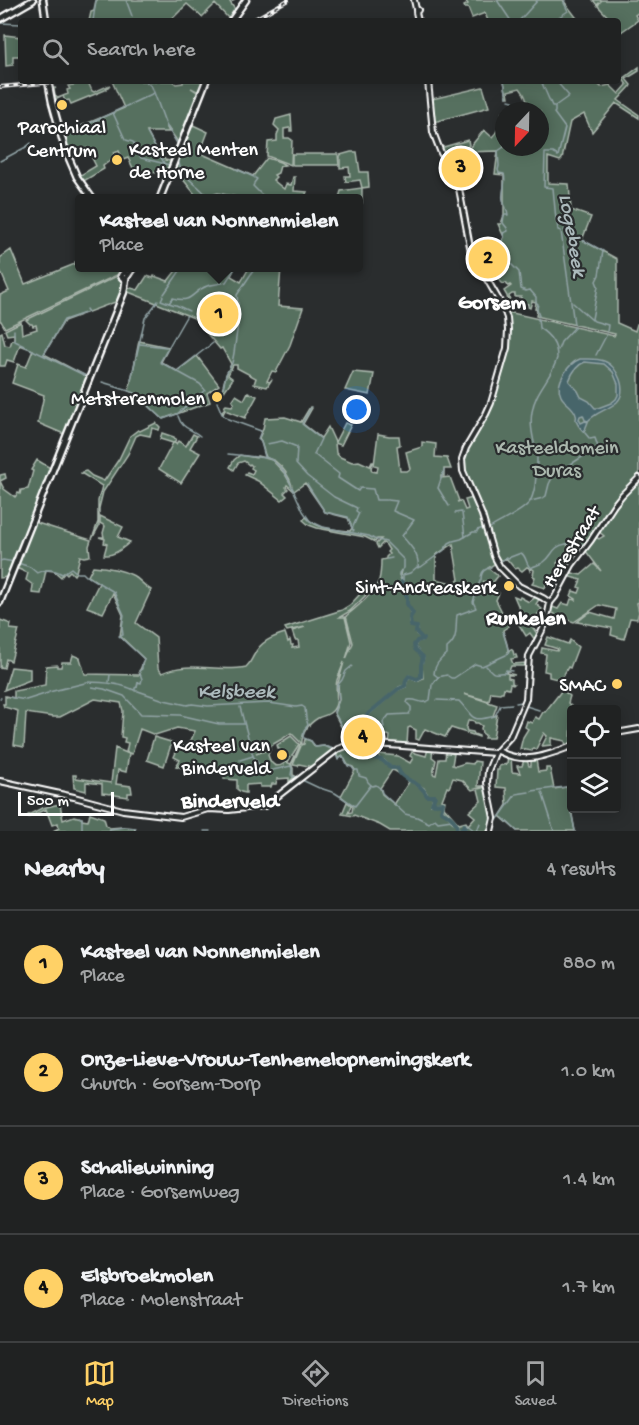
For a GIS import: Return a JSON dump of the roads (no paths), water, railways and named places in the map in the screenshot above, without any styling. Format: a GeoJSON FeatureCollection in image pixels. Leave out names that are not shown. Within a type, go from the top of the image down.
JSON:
{"type":"FeatureCollection","features":[{"type":"Feature","properties":{"kind":"main road"},"geometry":{"type":"LineString","coordinates":[[0,19],[33,0]]}},
{"type":"Feature","properties":{"kind":"main road"},"geometry":{"type":"LineString","coordinates":[[43,0],[46,18]]}},
{"type":"Feature","properties":{"kind":"main road"},"geometry":{"type":"LineString","coordinates":[[233,18],[246,0]]}},
{"type":"Feature","properties":{"kind":"main road"},"geometry":{"type":"LineString","coordinates":[[49,84],[65,149],[77,177],[89,194]]}},
{"type":"Feature","properties":{"kind":"main road"},"geometry":{"type":"LineString","coordinates":[[162,194],[205,84]]}},
{"type":"Feature","properties":{"kind":"main road"},"geometry":{"type":"LineString","coordinates":[[0,602],[122,295],[125,273]]}},
{"type":"Feature","properties":{"kind":"street"},"geometry":{"type":"LineString","coordinates":[[414,0],[417,18]]}},
{"type":"Feature","properties":{"kind":"street"},"geometry":{"type":"LineString","coordinates":[[428,84],[433,128],[443,156],[458,181],[470,248],[503,307],[508,330],[506,351],[490,406],[462,459],[465,477],[486,528],[494,556],[505,573],[521,588],[550,603]]}},
{"type":"Feature","properties":{"kind":"street","name":"Herestraat"},"geometry":{"type":"LineString","coordinates":[[491,831],[494,814],[489,797],[488,769],[496,752],[510,737],[525,701],[529,656],[546,623],[550,603],[572,564],[614,505],[639,478]]}},
{"type":"Feature","properties":{"kind":"street"},"geometry":{"type":"LineString","coordinates":[[621,732],[639,729]]}},
{"type":"Feature","properties":{"kind":"street"},"geometry":{"type":"LineString","coordinates":[[0,781],[114,808],[179,817],[208,809],[226,810],[265,806],[338,749],[349,744],[364,743],[496,752],[529,759],[540,758],[567,748]]}},
{"type":"Feature","properties":{"kind":"water"},"geometry":{"type":"Polygon","coordinates":[[[598,359],[609,364],[620,379],[622,392],[617,402],[588,421],[583,415],[580,416],[581,423],[588,422],[584,432],[576,420],[575,412],[562,398],[559,391],[564,374],[576,361],[598,359]],[[582,363],[569,381],[581,397],[595,408],[611,403],[618,395],[618,384],[613,372],[604,364],[582,363]]]}},
{"type":"Feature","properties":{"kind":"waterway"},"geometry":{"type":"LineString","coordinates":[[93,18],[96,0]]}},
{"type":"Feature","properties":{"kind":"waterway"},"geometry":{"type":"LineString","coordinates":[[126,0],[132,16]]}},
{"type":"Feature","properties":{"kind":"waterway"},"geometry":{"type":"LineString","coordinates":[[497,0],[509,18]]}},
{"type":"Feature","properties":{"kind":"waterway"},"geometry":{"type":"LineString","coordinates":[[522,18],[538,0]]}},
{"type":"Feature","properties":{"kind":"waterway","name":"Logebeek"},"geometry":{"type":"LineString","coordinates":[[558,18],[568,11],[565,0]]}},
{"type":"Feature","properties":{"kind":"waterway"},"geometry":{"type":"LineString","coordinates":[[0,23],[18,24]]}},
{"type":"Feature","properties":{"kind":"waterway"},"geometry":{"type":"LineString","coordinates":[[148,84],[152,87],[166,125],[178,145]]}},
{"type":"Feature","properties":{"kind":"waterway"},"geometry":{"type":"LineString","coordinates":[[505,84],[507,97]]}},
{"type":"Feature","properties":{"kind":"waterway","name":"Logebeek"},"geometry":{"type":"LineString","coordinates":[[542,84],[554,106]]}},
{"type":"Feature","properties":{"kind":"waterway","name":"Logebeek"},"geometry":{"type":"LineString","coordinates":[[559,84],[569,96],[555,106],[554,113],[565,128],[558,156],[545,153],[544,187],[553,188],[556,220],[558,230],[561,231],[574,324]]}},
{"type":"Feature","properties":{"kind":"waterway"},"geometry":{"type":"LineString","coordinates":[[63,136],[154,93]]}},
{"type":"Feature","properties":{"kind":"waterway"},"geometry":{"type":"LineString","coordinates":[[509,100],[514,102]]}},
{"type":"Feature","properties":{"kind":"waterway"},"geometry":{"type":"LineString","coordinates":[[113,113],[125,139]]}},
{"type":"Feature","properties":{"kind":"waterway"},"geometry":{"type":"LineString","coordinates":[[147,133],[164,163]]}},
{"type":"Feature","properties":{"kind":"waterway"},"geometry":{"type":"LineString","coordinates":[[126,140],[133,142],[141,158],[170,165]]}},
{"type":"Feature","properties":{"kind":"waterway"},"geometry":{"type":"LineString","coordinates":[[0,161],[31,143]]}},
{"type":"Feature","properties":{"kind":"waterway"},"geometry":{"type":"LineString","coordinates":[[183,147],[179,161],[182,171],[205,194]]}},
{"type":"Feature","properties":{"kind":"waterway"},"geometry":{"type":"LineString","coordinates":[[498,156],[498,170],[505,177],[503,197],[508,215],[504,215],[503,223],[508,231],[503,233],[501,243],[504,247],[500,252],[504,253],[506,259],[519,272],[521,289],[530,290],[536,297],[539,316]]}},
{"type":"Feature","properties":{"kind":"waterway"},"geometry":{"type":"LineString","coordinates":[[236,169],[254,177]]}},
{"type":"Feature","properties":{"kind":"waterway"},"geometry":{"type":"LineString","coordinates":[[254,183],[257,179],[255,178]]}},
{"type":"Feature","properties":{"kind":"waterway"},"geometry":{"type":"LineString","coordinates":[[254,184],[253,186],[261,194]]}},
{"type":"Feature","properties":{"kind":"waterway"},"geometry":{"type":"LineString","coordinates":[[564,230],[603,251],[596,281],[598,286],[592,319],[608,325],[607,332]]}},
{"type":"Feature","properties":{"kind":"waterway"},"geometry":{"type":"LineString","coordinates":[[164,294],[179,272]]}},
{"type":"Feature","properties":{"kind":"waterway"},"geometry":{"type":"LineString","coordinates":[[175,305],[169,303],[173,298],[184,300],[202,288],[226,282],[232,272]]}},
{"type":"Feature","properties":{"kind":"waterway"},"geometry":{"type":"LineString","coordinates":[[217,399],[223,388],[234,353],[239,316],[237,295],[252,272]]}},
{"type":"Feature","properties":{"kind":"waterway"},"geometry":{"type":"LineString","coordinates":[[127,284],[131,276]]}},
{"type":"Feature","properties":{"kind":"waterway"},"geometry":{"type":"LineString","coordinates":[[163,296],[161,300],[169,303]]}},
{"type":"Feature","properties":{"kind":"waterway"},"geometry":{"type":"LineString","coordinates":[[131,380],[145,318],[158,301]]}},
{"type":"Feature","properties":{"kind":"waterway"},"geometry":{"type":"LineString","coordinates":[[573,303],[592,320]]}},
{"type":"Feature","properties":{"kind":"waterway"},"geometry":{"type":"LineString","coordinates":[[176,305],[189,311]]}},
{"type":"Feature","properties":{"kind":"waterway"},"geometry":{"type":"LineString","coordinates":[[44,354],[64,320],[88,312],[86,309]]}},
{"type":"Feature","properties":{"kind":"waterway"},"geometry":{"type":"LineString","coordinates":[[177,414],[205,390],[200,384],[160,362],[187,315]]}},
{"type":"Feature","properties":{"kind":"waterway"},"geometry":{"type":"LineString","coordinates":[[538,318],[539,328],[552,340],[557,357]]}},
{"type":"Feature","properties":{"kind":"waterway","name":"Logebeek"},"geometry":{"type":"LineString","coordinates":[[558,350],[561,342],[575,327]]}},
{"type":"Feature","properties":{"kind":"waterway"},"geometry":{"type":"LineString","coordinates":[[14,330],[14,335]]}},
{"type":"Feature","properties":{"kind":"waterway"},"geometry":{"type":"LineString","coordinates":[[596,355],[607,334]]}},
{"type":"Feature","properties":{"kind":"waterway"},"geometry":{"type":"LineString","coordinates":[[14,338],[19,343]]}},
{"type":"Feature","properties":{"kind":"waterway"},"geometry":{"type":"LineString","coordinates":[[178,370],[213,343]]}},
{"type":"Feature","properties":{"kind":"waterway"},"geometry":{"type":"LineString","coordinates":[[20,344],[88,377]]}},
{"type":"Feature","properties":{"kind":"waterway"},"geometry":{"type":"LineString","coordinates":[[140,344],[166,347]]}},
{"type":"Feature","properties":{"kind":"waterway"},"geometry":{"type":"LineString","coordinates":[[487,528],[520,510],[531,499],[535,486],[537,458],[532,430],[532,412],[536,397],[557,358]]}},
{"type":"Feature","properties":{"kind":"waterway"},"geometry":{"type":"LineString","coordinates":[[102,382],[112,385]]}},
{"type":"Feature","properties":{"kind":"waterway"},"geometry":{"type":"LineString","coordinates":[[113,386],[135,393]]}},
{"type":"Feature","properties":{"kind":"waterway"},"geometry":{"type":"LineString","coordinates":[[136,394],[163,419],[177,414]]}},
{"type":"Feature","properties":{"kind":"waterway"},"geometry":{"type":"LineString","coordinates":[[217,402],[222,414],[228,419],[261,431],[258,439],[265,457],[272,460],[287,476],[310,521],[323,527],[369,536],[386,542],[404,560],[404,568],[399,573],[402,582]]}},
{"type":"Feature","properties":{"kind":"waterway"},"geometry":{"type":"LineString","coordinates":[[311,407],[302,424],[321,439],[314,455]]}},
{"type":"Feature","properties":{"kind":"waterway"},"geometry":{"type":"LineString","coordinates":[[178,416],[184,426],[200,436]]}},
{"type":"Feature","properties":{"kind":"waterway"},"geometry":{"type":"LineString","coordinates":[[531,501],[546,496],[555,472],[598,447],[595,438],[590,439],[585,433]]}},
{"type":"Feature","properties":{"kind":"waterway"},"geometry":{"type":"LineString","coordinates":[[267,444],[282,441],[297,447],[296,464],[307,476],[334,497],[357,508],[356,511],[359,513],[353,531]]}},
{"type":"Feature","properties":{"kind":"waterway"},"geometry":{"type":"LineString","coordinates":[[228,454],[266,458]]}},
{"type":"Feature","properties":{"kind":"waterway"},"geometry":{"type":"LineString","coordinates":[[315,455],[339,474],[338,478],[358,491],[360,488],[373,489],[376,500],[386,500]]}},
{"type":"Feature","properties":{"kind":"waterway"},"geometry":{"type":"LineString","coordinates":[[444,470],[438,488],[449,506]]}},
{"type":"Feature","properties":{"kind":"waterway"},"geometry":{"type":"LineString","coordinates":[[307,484],[325,512],[348,517],[352,528]]}},
{"type":"Feature","properties":{"kind":"waterway"},"geometry":{"type":"LineString","coordinates":[[387,500],[397,501],[393,511],[414,520],[402,536],[416,555],[418,568]]}},
{"type":"Feature","properties":{"kind":"waterway"},"geometry":{"type":"LineString","coordinates":[[455,513],[462,513],[465,537]]}},
{"type":"Feature","properties":{"kind":"waterway"},"geometry":{"type":"LineString","coordinates":[[403,581],[403,575],[421,567],[443,551],[449,543],[484,528]]}},
{"type":"Feature","properties":{"kind":"waterway"},"geometry":{"type":"LineString","coordinates":[[499,562],[521,553],[531,568],[544,562],[561,545],[586,544]]}},
{"type":"Feature","properties":{"kind":"waterway"},"geometry":{"type":"LineString","coordinates":[[387,559],[392,558]]}},
{"type":"Feature","properties":{"kind":"waterway","name":"Kelsbeek"},"geometry":{"type":"LineString","coordinates":[[0,561],[14,562]]}},
{"type":"Feature","properties":{"kind":"waterway","name":"Kelsbeek"},"geometry":{"type":"LineString","coordinates":[[18,563],[30,567],[37,573],[50,570],[62,574],[71,568],[86,576]]}},
{"type":"Feature","properties":{"kind":"waterway"},"geometry":{"type":"LineString","coordinates":[[481,580],[483,571],[491,567]]}},
{"type":"Feature","properties":{"kind":"waterway","name":"Kelsbeek"},"geometry":{"type":"LineString","coordinates":[[87,576],[114,592],[124,615],[123,635],[119,636],[144,660],[142,669],[139,671],[141,683],[138,682],[135,688],[137,691]]}},
{"type":"Feature","properties":{"kind":"waterway"},"geometry":{"type":"LineString","coordinates":[[438,677],[434,674],[435,668],[447,654],[447,648],[453,641],[457,615],[476,608],[473,602],[480,581]]}},
{"type":"Feature","properties":{"kind":"waterway"},"geometry":{"type":"LineString","coordinates":[[402,582],[407,604],[413,613],[410,618],[411,626],[417,627],[416,632],[423,639],[414,645],[423,657],[421,677],[417,679],[409,676],[405,686],[398,689],[369,713],[363,722],[364,745],[367,756],[382,760],[391,768],[398,768],[403,776],[420,786],[427,796],[435,796],[432,804],[443,803],[441,811],[454,820],[457,831]]}},
{"type":"Feature","properties":{"kind":"waterway"},"geometry":{"type":"LineString","coordinates":[[503,632],[509,652],[507,654]]}},
{"type":"Feature","properties":{"kind":"waterway"},"geometry":{"type":"LineString","coordinates":[[448,676],[454,678],[475,664],[482,666],[506,655]]}},
{"type":"Feature","properties":{"kind":"waterway"},"geometry":{"type":"LineString","coordinates":[[339,699],[337,686],[352,666]]}},
{"type":"Feature","properties":{"kind":"waterway"},"geometry":{"type":"LineString","coordinates":[[486,666],[495,673],[512,671]]}},
{"type":"Feature","properties":{"kind":"waterway"},"geometry":{"type":"LineString","coordinates":[[109,682],[110,675]]}},
{"type":"Feature","properties":{"kind":"waterway"},"geometry":{"type":"LineString","coordinates":[[433,684],[438,677],[447,675]]}},
{"type":"Feature","properties":{"kind":"waterway"},"geometry":{"type":"LineString","coordinates":[[86,682],[117,684],[134,690]]}},
{"type":"Feature","properties":{"kind":"waterway"},"geometry":{"type":"LineString","coordinates":[[49,692],[85,683]]}},
{"type":"Feature","properties":{"kind":"waterway"},"geometry":{"type":"LineString","coordinates":[[411,711],[408,700],[424,702],[430,700],[432,685]]}},
{"type":"Feature","properties":{"kind":"waterway"},"geometry":{"type":"LineString","coordinates":[[92,687],[124,696],[141,714],[180,715],[219,724],[244,724]]}},
{"type":"Feature","properties":{"kind":"waterway","name":"Kelsbeek"},"geometry":{"type":"LineString","coordinates":[[138,691],[187,705],[269,703],[302,706],[305,708],[308,725],[303,737]]}},
{"type":"Feature","properties":{"kind":"waterway"},"geometry":{"type":"LineString","coordinates":[[9,697],[26,700],[48,693]]}},
{"type":"Feature","properties":{"kind":"waterway"},"geometry":{"type":"LineString","coordinates":[[437,700],[459,701],[476,719],[495,716],[500,706]]}},
{"type":"Feature","properties":{"kind":"waterway"},"geometry":{"type":"LineString","coordinates":[[338,701],[334,712],[346,733]]}},
{"type":"Feature","properties":{"kind":"waterway"},"geometry":{"type":"LineString","coordinates":[[516,703],[522,702]]}},
{"type":"Feature","properties":{"kind":"waterway"},"geometry":{"type":"LineString","coordinates":[[500,705],[512,704]]}},
{"type":"Feature","properties":{"kind":"waterway"},"geometry":{"type":"LineString","coordinates":[[526,706],[539,710]]}},
{"type":"Feature","properties":{"kind":"waterway"},"geometry":{"type":"LineString","coordinates":[[240,707],[253,756],[260,766],[268,771],[291,766],[291,775]]}},
{"type":"Feature","properties":{"kind":"waterway"},"geometry":{"type":"LineString","coordinates":[[378,727],[384,727],[383,723],[389,715],[409,714],[410,712]]}},
{"type":"Feature","properties":{"kind":"waterway"},"geometry":{"type":"LineString","coordinates":[[364,738],[377,739],[378,729]]}},
{"type":"Feature","properties":{"kind":"waterway","name":"Kelsbeek"},"geometry":{"type":"LineString","coordinates":[[304,738],[316,747],[334,749]]}},
{"type":"Feature","properties":{"kind":"waterway"},"geometry":{"type":"LineString","coordinates":[[349,738],[356,742]]}},
{"type":"Feature","properties":{"kind":"waterway","name":"Kelsbeek"},"geometry":{"type":"LineString","coordinates":[[336,754],[338,760],[343,756],[348,766],[358,770],[359,776],[366,778],[372,786],[376,785],[381,789],[382,793],[405,814],[429,823],[435,819],[438,822],[452,820]]}},
{"type":"Feature","properties":{"kind":"waterway"},"geometry":{"type":"LineString","coordinates":[[240,760],[253,756]]}},
{"type":"Feature","properties":{"kind":"waterway"},"geometry":{"type":"LineString","coordinates":[[292,776],[299,779]]}},
{"type":"Feature","properties":{"kind":"waterway"},"geometry":{"type":"LineString","coordinates":[[302,780],[319,788]]}},
{"type":"Feature","properties":{"kind":"waterway"},"geometry":{"type":"LineString","coordinates":[[320,788],[335,793],[355,806],[371,785]]}},
{"type":"Feature","properties":{"kind":"waterway"},"geometry":{"type":"LineString","coordinates":[[556,788],[566,787]]}},
{"type":"Feature","properties":{"kind":"waterway"},"geometry":{"type":"LineString","coordinates":[[532,791],[555,788]]}},
{"type":"Feature","properties":{"kind":"waterway"},"geometry":{"type":"LineString","coordinates":[[495,823],[516,794],[529,792]]}},
{"type":"Feature","properties":{"kind":"waterway"},"geometry":{"type":"LineString","coordinates":[[542,792],[551,820]]}},
{"type":"Feature","properties":{"kind":"waterway"},"geometry":{"type":"LineString","coordinates":[[59,804],[65,802]]}},
{"type":"Feature","properties":{"kind":"waterway"},"geometry":{"type":"LineString","coordinates":[[572,816],[575,831]]}},
{"type":"Feature","properties":{"kind":"waterway"},"geometry":{"type":"LineString","coordinates":[[82,818],[82,831]]}},
{"type":"Feature","properties":{"kind":"waterway"},"geometry":{"type":"LineString","coordinates":[[503,818],[517,831]]}},
{"type":"Feature","properties":{"kind":"waterway"},"geometry":{"type":"LineString","coordinates":[[551,822],[554,831]]}},
{"type":"Feature","properties":{"kind":"waterway"},"geometry":{"type":"LineString","coordinates":[[477,831],[480,823]]}},
{"type":"Feature","properties":{"kind":"waterway"},"geometry":{"type":"LineString","coordinates":[[466,824],[475,831]]}},
{"type":"Feature","properties":{"kind":"waterway"},"geometry":{"type":"LineString","coordinates":[[460,831],[464,825],[464,831]]}},
{"type":"Feature","properties":{"kind":"waterway"},"geometry":{"type":"LineString","coordinates":[[109,831],[125,827],[136,828]]}},
{"type":"Feature","properties":{"kind":"waterway"},"geometry":{"type":"LineString","coordinates":[[204,831],[210,831]]}},
{"type":"Feature","properties":{"kind":"railway"},"geometry":{"type":"LineString","coordinates":[[256,18],[288,0]]}},
{"type":"Feature","properties":{"kind":"railway"},"geometry":{"type":"LineString","coordinates":[[0,87],[34,84]]}},
{"type":"Feature","properties":{"kind":"place","name":"Parochiaal Centrum"},"geometry":{"type":"Point","coordinates":[62,105]}},
{"type":"Feature","properties":{"kind":"place","name":"Kasteel Menten de Horne"},"geometry":{"type":"Point","coordinates":[117,160]}},
{"type":"Feature","properties":{"kind":"place","name":"Schaliewinning"},"geometry":{"type":"Point","coordinates":[461,168]}},
{"type":"Feature","properties":{"kind":"place","name":"Onze-Lieve-Vrouw-Tenhemelopnemingskerk"},"geometry":{"type":"Point","coordinates":[488,259]}},
{"type":"Feature","properties":{"kind":"place","name":"Kasteel van Nonnenmielen"},"geometry":{"type":"Point","coordinates":[219,314]}},
{"type":"Feature","properties":{"kind":"place","name":"Metsterenmolen"},"geometry":{"type":"Point","coordinates":[217,397]}},
{"type":"Feature","properties":{"kind":"place","name":"Sint-Andreaskerk"},"geometry":{"type":"Point","coordinates":[509,586]}},
{"type":"Feature","properties":{"kind":"place","name":"SMAC"},"geometry":{"type":"Point","coordinates":[617,684]}},
{"type":"Feature","properties":{"kind":"place","name":"Elsbroekmolen"},"geometry":{"type":"Point","coordinates":[363,737]}},
{"type":"Feature","properties":{"kind":"place","name":"Kasteel van Binderveld"},"geometry":{"type":"Point","coordinates":[282,755]}},
{"type":"Feature","properties":{"kind":"district","name":"Gorsem"},"geometry":{"type":"Point","coordinates":[492,300]}},
{"type":"Feature","properties":{"kind":"district","name":"Runkelen"},"geometry":{"type":"Point","coordinates":[526,616]}},
{"type":"Feature","properties":{"kind":"district","name":"Binderveld"},"geometry":{"type":"Point","coordinates":[230,799]}},
{"type":"Feature","properties":{"kind":"park label","name":"Kasteeldomein Duras"},"geometry":{"type":"Point","coordinates":[557,458]}}]}
